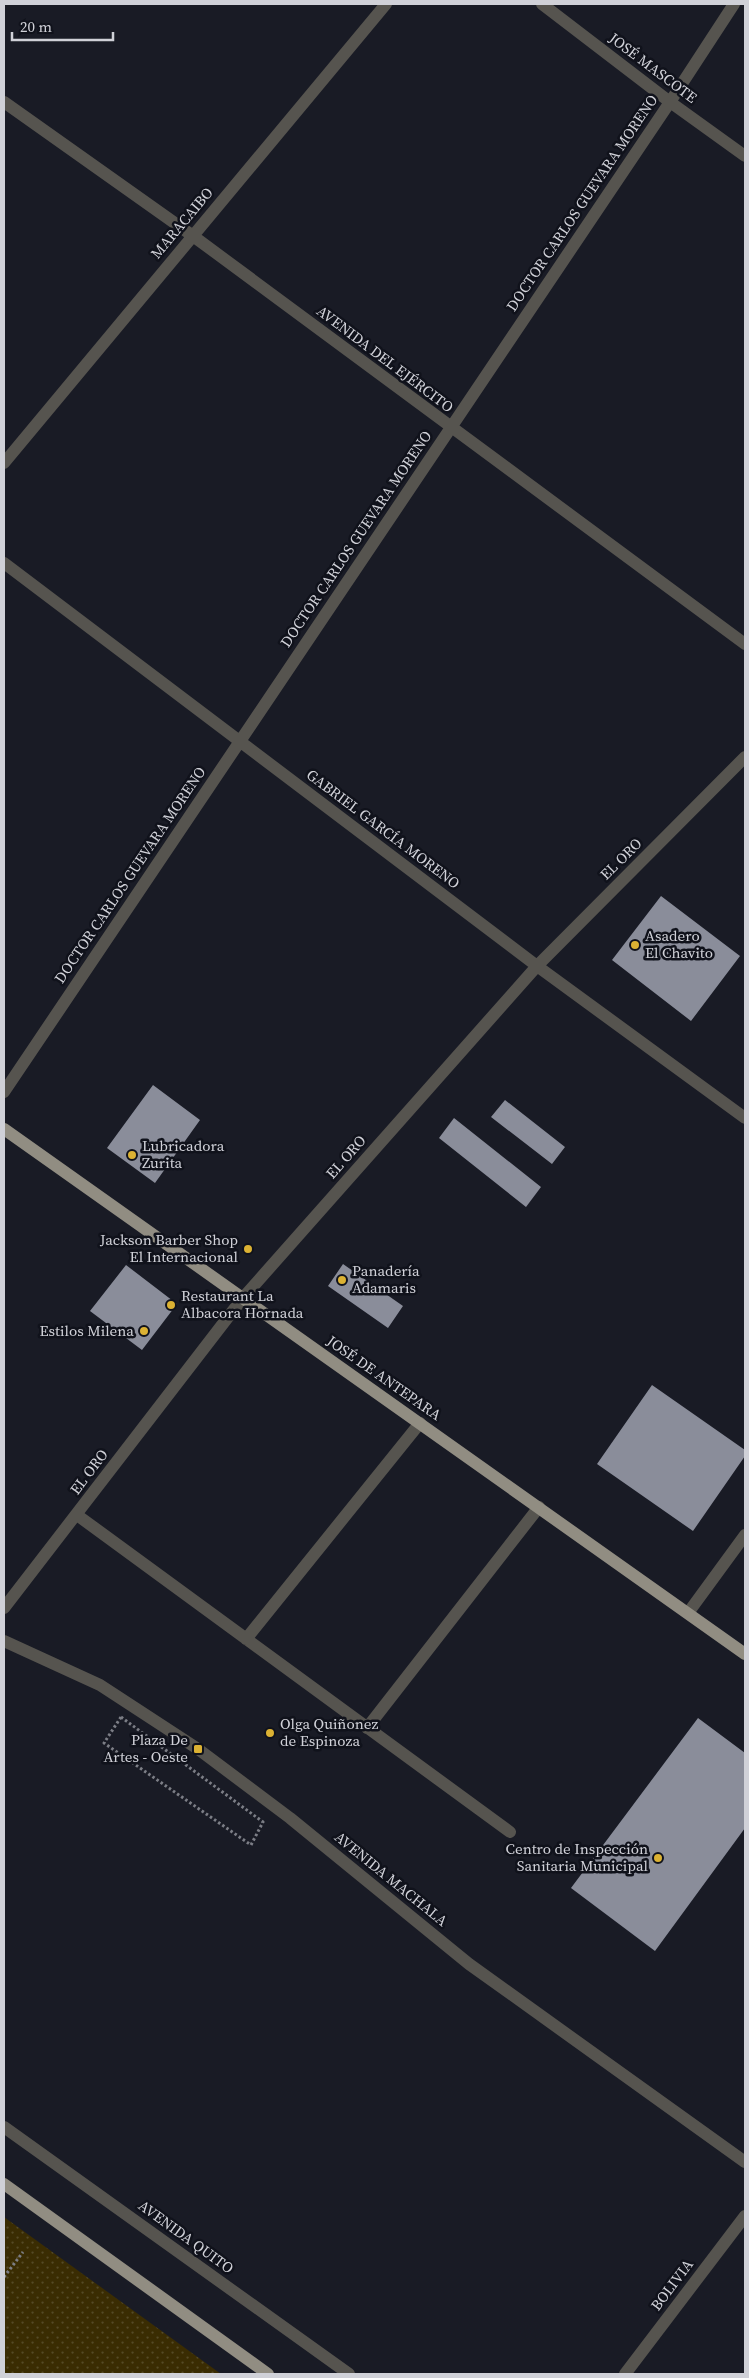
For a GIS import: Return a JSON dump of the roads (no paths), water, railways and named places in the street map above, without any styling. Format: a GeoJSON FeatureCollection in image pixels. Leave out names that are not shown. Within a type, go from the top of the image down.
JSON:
{"type":"FeatureCollection","features":[{"type":"Feature","properties":{"kind":"main road","name":"JOSÉ DE ANTEPARA"},"geometry":{"type":"LineString","coordinates":[[4,1129],[745,1654]]}},
{"type":"Feature","properties":{"kind":"main road"},"geometry":{"type":"LineString","coordinates":[[4,2184],[268,2374]]}},
{"type":"Feature","properties":{"kind":"street","name":"MARACAIBO"},"geometry":{"type":"LineString","coordinates":[[4,463],[386,4]]}},
{"type":"Feature","properties":{"kind":"street","name":"JOSÉ MASCOTE"},"geometry":{"type":"LineString","coordinates":[[542,4],[670,102],[745,156]]}},
{"type":"Feature","properties":{"kind":"street","name":"DOCTOR CARLOS GUEVARA MORENO"},"geometry":{"type":"LineString","coordinates":[[4,1092],[734,4]]}},
{"type":"Feature","properties":{"kind":"street","name":"AVENIDA DEL EJÉRCITO"},"geometry":{"type":"LineString","coordinates":[[4,102],[193,236],[745,644]]}},
{"type":"Feature","properties":{"kind":"street","name":"GABRIEL GARCÍA MORENO"},"geometry":{"type":"LineString","coordinates":[[4,563],[536,966],[745,1118]]}},
{"type":"Feature","properties":{"kind":"street","name":"EL ORO"},"geometry":{"type":"LineString","coordinates":[[4,1608],[242,1299],[536,966],[745,757]]}},
{"type":"Feature","properties":{"kind":"street"},"geometry":{"type":"LineString","coordinates":[[246,1639],[420,1423]]}},
{"type":"Feature","properties":{"kind":"street"},"geometry":{"type":"LineString","coordinates":[[368,1728],[539,1507]]}},
{"type":"Feature","properties":{"kind":"street"},"geometry":{"type":"LineString","coordinates":[[77,1515],[510,1832]]}},
{"type":"Feature","properties":{"kind":"street"},"geometry":{"type":"LineString","coordinates":[[688,1613],[745,1535]]}},
{"type":"Feature","properties":{"kind":"street","name":"AVENIDA MACHALA"},"geometry":{"type":"LineString","coordinates":[[4,1641],[100,1685],[198,1749],[290,1818],[469,1964],[745,2162]]}},
{"type":"Feature","properties":{"kind":"street","name":"AVENIDA QUITO"},"geometry":{"type":"LineString","coordinates":[[4,2127],[349,2374]]}},
{"type":"Feature","properties":{"kind":"street","name":"BOLIVIA"},"geometry":{"type":"LineString","coordinates":[[625,2374],[745,2216]]}},
{"type":"Feature","properties":{"kind":"place","name":"Asadero El Chavito"},"geometry":{"type":"Point","coordinates":[635,945]}},
{"type":"Feature","properties":{"kind":"place","name":"Lubricadora Zurita"},"geometry":{"type":"Point","coordinates":[132,1155]}},
{"type":"Feature","properties":{"kind":"place","name":"Jackson Barber Shop El Internacional"},"geometry":{"type":"Point","coordinates":[248,1249]}},
{"type":"Feature","properties":{"kind":"place","name":"Panadería Adamaris"},"geometry":{"type":"Point","coordinates":[342,1280]}},
{"type":"Feature","properties":{"kind":"place","name":"Restaurant La Albacora Hornada"},"geometry":{"type":"Point","coordinates":[171,1305]}},
{"type":"Feature","properties":{"kind":"place","name":"Estilos Milena"},"geometry":{"type":"Point","coordinates":[144,1331]}},
{"type":"Feature","properties":{"kind":"place","name":"Olga Quiñonez de Espinoza"},"geometry":{"type":"Point","coordinates":[270,1733]}},
{"type":"Feature","properties":{"kind":"place","name":"Plaza De Artes - Oeste"},"geometry":{"type":"Point","coordinates":[198,1749]}},
{"type":"Feature","properties":{"kind":"place","name":"Centro de Inspección Sanitaria Municipal"},"geometry":{"type":"Point","coordinates":[658,1858]}}]}
